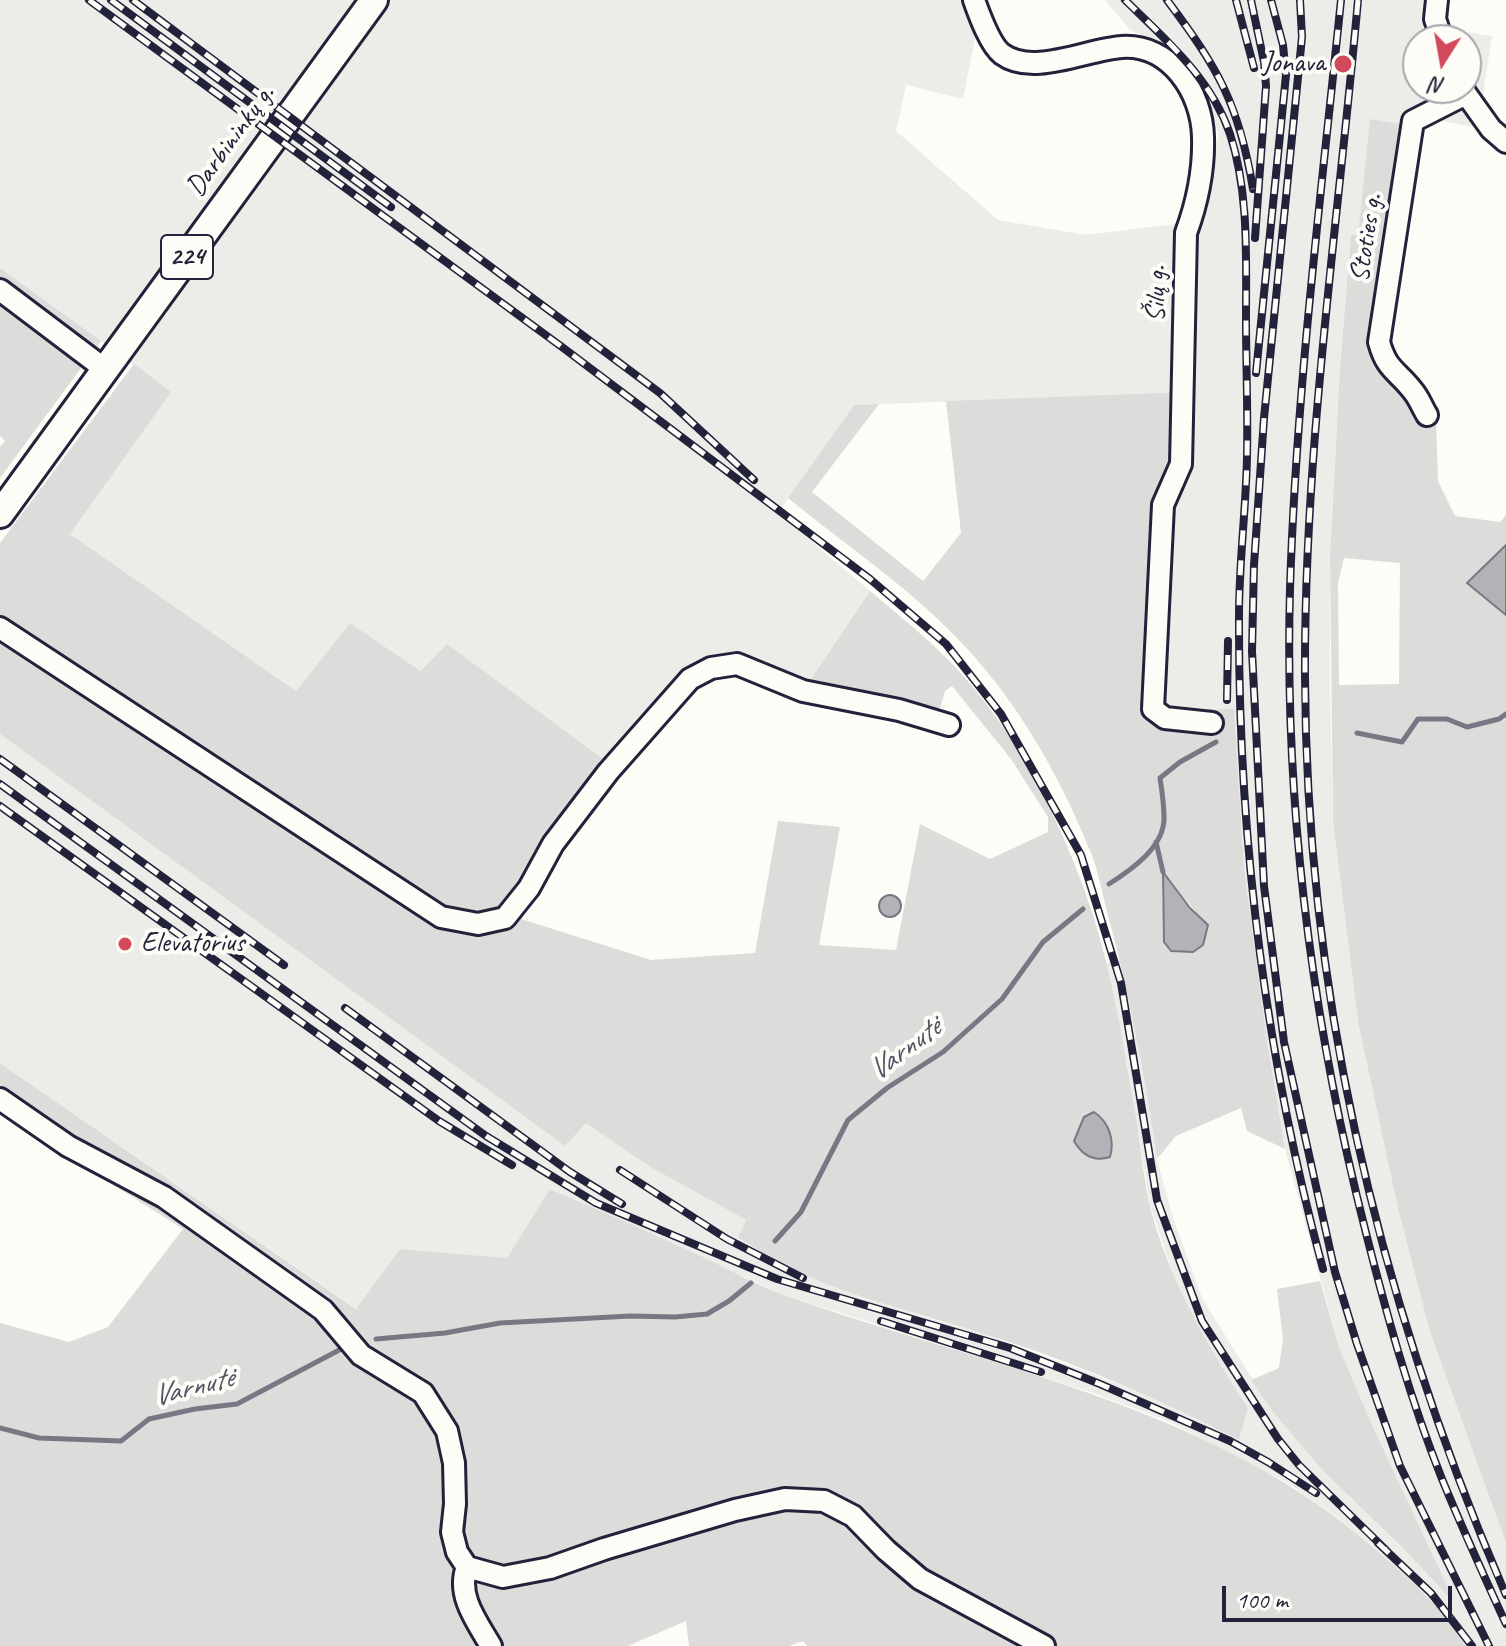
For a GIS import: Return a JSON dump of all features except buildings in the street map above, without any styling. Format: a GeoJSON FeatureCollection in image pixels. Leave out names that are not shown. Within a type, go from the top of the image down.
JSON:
{"type":"FeatureCollection","features":[{"type":"Feature","properties":{"kind":"main road","name":"Darbininkų g."},"geometry":{"type":"LineString","coordinates":[[0,514],[374,0]]}},
{"type":"Feature","properties":{"kind":"street","name":"Šilų g."},"geometry":{"type":"LineString","coordinates":[[974,0],[980,20],[1001,54],[1028,64],[1123,47],[1152,51],[1175,66],[1194,97],[1203,135],[1197,203],[1186,233],[1181,464],[1163,505],[1153,709],[1165,718],[1212,723]]}},
{"type":"Feature","properties":{"kind":"street"},"geometry":{"type":"LineString","coordinates":[[1437,0],[1437,24]]}},
{"type":"Feature","properties":{"kind":"street","name":"Stoties g."},"geometry":{"type":"LineString","coordinates":[[1427,415],[1413,390],[1392,371],[1379,342],[1413,121],[1442,104]]}},
{"type":"Feature","properties":{"kind":"street"},"geometry":{"type":"LineString","coordinates":[[1474,104],[1491,129],[1506,142]]}},
{"type":"Feature","properties":{"kind":"street"},"geometry":{"type":"LineString","coordinates":[[0,290],[106,370]]}},
{"type":"Feature","properties":{"kind":"street"},"geometry":{"type":"LineString","coordinates":[[0,628],[441,917],[478,924],[505,918],[529,888],[553,844],[608,772],[690,679],[711,668],[737,664],[803,691],[899,710],[949,725]]}},
{"type":"Feature","properties":{"kind":"street"},"geometry":{"type":"LineString","coordinates":[[0,1099],[68,1146],[164,1197],[323,1310],[361,1355],[423,1393],[447,1431],[454,1463],[452,1532],[457,1552],[467,1567],[503,1577],[550,1568],[735,1510],[785,1499],[824,1501],[853,1516],[920,1579],[1044,1646]]}},
{"type":"Feature","properties":{"kind":"street"},"geometry":{"type":"LineString","coordinates":[[467,1567],[462,1580],[470,1610],[491,1646]]}},
{"type":"Feature","properties":{"kind":"shaded area"},"geometry":{"type":"Polygon","coordinates":[[[0,0],[966,0],[977,28],[963,99],[906,85],[896,131],[998,220],[1086,235],[1200,221],[1219,136],[1209,104],[1188,70],[1165,45],[1130,30],[1105,0],[1444,0],[1448,24],[1402,24],[1402,104],[1482,104],[1478,128],[1427,118],[1415,127],[1370,120],[1358,236],[1351,236],[1340,367],[1330,558],[1333,821],[1358,1022],[1398,1209],[1430,1332],[1506,1543],[1506,1646],[1466,1646],[1448,1617],[1427,1596],[1335,1516],[1289,1484],[1170,1422],[1093,1393],[784,1295],[551,1189],[507,1258],[400,1249],[357,1309],[0,1063],[0,734],[565,1146],[586,1122],[652,1168],[746,1220],[738,1239],[800,1273],[921,1316],[982,1333],[1098,1376],[1171,1405],[1239,1440],[1248,1408],[1205,1341],[1175,1279],[1150,1206],[1128,1068],[1106,963],[1120,960],[1131,1003],[1157,1159],[1172,1215],[1202,1298],[1273,1412],[1324,1472],[1453,1600],[1340,1350],[1285,1149],[1244,867],[1234,710],[1172,710],[1165,700],[1170,509],[1190,393],[854,405],[778,513],[870,591],[803,691],[711,668],[611,765],[421,671],[350,623],[296,691],[70,534],[170,392],[0,268],[0,0]]]}},
{"type":"Feature","properties":{"kind":"shaded area"},"geometry":{"type":"Polygon","coordinates":[[[1482,34],[1492,36],[1482,102],[1482,34]]]}},
{"type":"Feature","properties":{"kind":"shaded area"},"geometry":{"type":"Polygon","coordinates":[[[1370,119],[1415,127],[1386,335],[1393,366],[1424,395],[1436,419],[1438,481],[1455,516],[1500,522],[1506,515],[1506,545],[1467,583],[1506,615],[1506,1543],[1430,1332],[1398,1209],[1358,1022],[1333,821],[1330,558],[1340,367],[1351,235],[1358,235],[1370,119]],[[1344,558],[1338,583],[1339,685],[1399,684],[1400,563],[1344,558]]]}},
{"type":"Feature","properties":{"kind":"shaded area"},"geometry":{"type":"Polygon","coordinates":[[[0,268],[101,341],[0,478],[0,447],[5,441],[0,436],[0,268]]]}},
{"type":"Feature","properties":{"kind":"shaded area"},"geometry":{"type":"Polygon","coordinates":[[[134,364],[171,392],[70,534],[296,691],[350,623],[421,671],[447,644],[611,765],[546,868],[521,919],[651,960],[755,953],[778,821],[840,827],[819,945],[896,950],[920,824],[990,859],[1048,832],[1048,817],[1011,759],[952,686],[945,691],[935,726],[803,691],[870,591],[934,646],[986,704],[1009,736],[1049,806],[1080,878],[1113,992],[1150,1207],[1168,1260],[1191,1311],[1248,1408],[1239,1440],[1177,1409],[1080,1368],[846,1291],[794,1270],[738,1238],[746,1220],[652,1168],[586,1123],[565,1146],[0,734],[0,543],[134,364]]]}},
{"type":"Feature","properties":{"kind":"shaded area"},"geometry":{"type":"Polygon","coordinates":[[[1190,392],[1170,509],[1165,700],[1172,710],[1234,709],[1244,867],[1285,1149],[1247,1131],[1241,1108],[1176,1136],[1157,1159],[1130,1007],[1097,871],[1076,818],[1048,762],[997,684],[956,637],[896,582],[788,498],[854,405],[879,404],[812,492],[923,581],[961,533],[946,401],[1190,392]],[[1163,873],[1162,901],[1207,925],[1163,873]]]}},
{"type":"Feature","properties":{"kind":"shaded area"},"geometry":{"type":"Polygon","coordinates":[[[1506,545],[1506,615],[1467,583],[1506,545]]]}},
{"type":"Feature","properties":{"kind":"shaded area"},"geometry":{"type":"Polygon","coordinates":[[[1163,872],[1190,908],[1208,925],[1203,945],[1193,952],[1171,951],[1164,942],[1163,872]]]}},
{"type":"Feature","properties":{"kind":"shaded area"},"geometry":{"type":"Polygon","coordinates":[[[886,895],[894,895],[901,906],[894,917],[886,917],[879,910],[879,902],[886,895]]]}},
{"type":"Feature","properties":{"kind":"shaded area"},"geometry":{"type":"Polygon","coordinates":[[[0,1063],[356,1309],[400,1249],[507,1258],[550,1189],[777,1292],[1103,1398],[1179,1429],[1253,1465],[1323,1508],[1389,1561],[1440,1610],[1466,1646],[807,1646],[803,1641],[789,1646],[689,1646],[686,1621],[628,1646],[0,1646],[0,1323],[69,1342],[108,1327],[183,1229],[0,1113],[0,1063]],[[812,1493],[695,1531],[790,1509],[825,1512],[897,1551],[848,1502],[812,1493]]]}},
{"type":"Feature","properties":{"kind":"shaded area"},"geometry":{"type":"Polygon","coordinates":[[[1094,1112],[1110,1132],[1110,1157],[1099,1159],[1089,1156],[1074,1141],[1084,1117],[1094,1112]]]}},
{"type":"Feature","properties":{"kind":"shaded area"},"geometry":{"type":"Polygon","coordinates":[[[1320,1281],[1340,1350],[1455,1603],[1324,1472],[1273,1412],[1251,1380],[1279,1368],[1283,1339],[1277,1289],[1320,1281]]]}},
{"type":"Feature","properties":{"kind":"waterway","name":"Varnutė"},"geometry":{"type":"LineString","coordinates":[[1357,733],[1402,742],[1418,719],[1447,719],[1467,727],[1499,719],[1506,714]]}},
{"type":"Feature","properties":{"kind":"waterway","name":"Varnutė"},"geometry":{"type":"LineString","coordinates":[[1109,884],[1145,856],[1159,838],[1164,817],[1160,778],[1180,762],[1216,742]]}},
{"type":"Feature","properties":{"kind":"waterway"},"geometry":{"type":"LineString","coordinates":[[1156,842],[1163,872]]}},
{"type":"Feature","properties":{"kind":"waterway","name":"Varnutė"},"geometry":{"type":"LineString","coordinates":[[775,1241],[801,1212],[848,1120],[887,1088],[943,1052],[1002,999],[1043,942],[1083,909]]}},
{"type":"Feature","properties":{"kind":"waterway","name":"Varnutė"},"geometry":{"type":"LineString","coordinates":[[376,1339],[445,1333],[500,1323],[707,1314],[751,1283]]}},
{"type":"Feature","properties":{"kind":"waterway","name":"Varnutė"},"geometry":{"type":"LineString","coordinates":[[0,1428],[39,1438],[121,1441],[149,1419],[237,1404],[343,1348]]}},
{"type":"Feature","properties":{"kind":"railway"},"geometry":{"type":"LineString","coordinates":[[89,0],[562,347],[870,579],[946,644],[1001,714],[1081,855],[1121,983],[1157,1200],[1202,1321],[1278,1439],[1299,1465],[1386,1550]]}},
{"type":"Feature","properties":{"kind":"railway"},"geometry":{"type":"LineString","coordinates":[[111,0],[391,207]]}},
{"type":"Feature","properties":{"kind":"railway"},"geometry":{"type":"LineString","coordinates":[[133,0],[660,393],[754,480]]}},
{"type":"Feature","properties":{"kind":"railway"},"geometry":{"type":"LineString","coordinates":[[1125,0],[1186,61],[1211,95],[1230,134],[1241,179],[1246,248],[1247,422],[1240,575],[1240,698],[1250,863],[1259,945],[1285,1108],[1323,1269]]}},
{"type":"Feature","properties":{"kind":"railway"},"geometry":{"type":"LineString","coordinates":[[1167,0],[1200,46],[1224,88],[1241,133],[1253,189]]}},
{"type":"Feature","properties":{"kind":"railway"},"geometry":{"type":"LineString","coordinates":[[1236,0],[1254,68]]}},
{"type":"Feature","properties":{"kind":"railway"},"geometry":{"type":"LineString","coordinates":[[1251,0],[1266,86],[1255,238]]}},
{"type":"Feature","properties":{"kind":"railway"},"geometry":{"type":"LineString","coordinates":[[1256,373],[1286,75],[1283,45],[1271,0]]}},
{"type":"Feature","properties":{"kind":"railway"},"geometry":{"type":"LineString","coordinates":[[1300,0],[1302,37],[1264,418],[1254,565],[1252,651],[1264,886],[1284,1042],[1335,1272],[1400,1466],[1489,1646]]}},
{"type":"Feature","properties":{"kind":"railway"},"geometry":{"type":"LineString","coordinates":[[1341,0],[1310,294],[1293,515],[1289,671],[1297,833],[1330,1074],[1374,1264],[1430,1449],[1506,1624]]}},
{"type":"Feature","properties":{"kind":"railway"},"geometry":{"type":"LineString","coordinates":[[1358,0],[1316,422],[1306,591],[1309,795],[1319,913],[1336,1030],[1358,1146],[1387,1260],[1421,1373],[1461,1485],[1506,1595]]}},
{"type":"Feature","properties":{"kind":"railway"},"geometry":{"type":"LineString","coordinates":[[1227,700],[1228,641]]}},
{"type":"Feature","properties":{"kind":"railway"},"geometry":{"type":"LineString","coordinates":[[0,759],[284,965]]}},
{"type":"Feature","properties":{"kind":"railway"},"geometry":{"type":"LineString","coordinates":[[0,784],[486,1136],[596,1203],[777,1279],[1010,1348],[1100,1384],[1230,1441],[1316,1493]]}},
{"type":"Feature","properties":{"kind":"railway"},"geometry":{"type":"LineString","coordinates":[[0,806],[439,1121],[512,1165]]}},
{"type":"Feature","properties":{"kind":"railway"},"geometry":{"type":"LineString","coordinates":[[345,1008],[570,1172],[622,1204]]}},
{"type":"Feature","properties":{"kind":"railway"},"geometry":{"type":"LineString","coordinates":[[620,1170],[727,1239],[803,1278]]}},
{"type":"Feature","properties":{"kind":"railway"},"geometry":{"type":"LineString","coordinates":[[881,1321],[1041,1372]]}},
{"type":"Feature","properties":{"kind":"railway"},"geometry":{"type":"LineString","coordinates":[[1378,1543],[1431,1593],[1472,1646]]}},
{"type":"Feature","properties":{"kind":"place","name":"Jonava"},"geometry":{"type":"Point","coordinates":[1343,64]}},
{"type":"Feature","properties":{"kind":"place","name":"Elevatorius"},"geometry":{"type":"Point","coordinates":[125,944]}}]}
